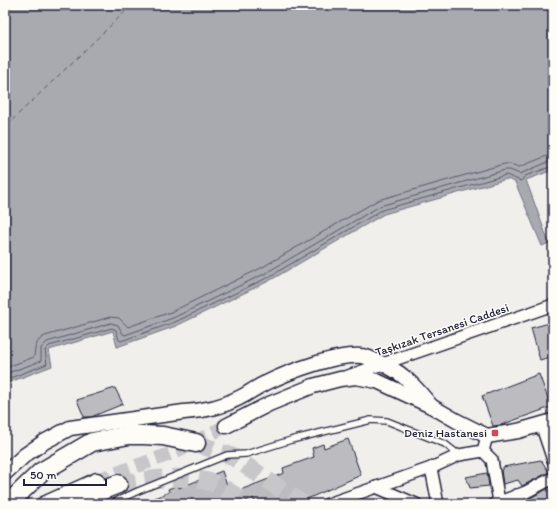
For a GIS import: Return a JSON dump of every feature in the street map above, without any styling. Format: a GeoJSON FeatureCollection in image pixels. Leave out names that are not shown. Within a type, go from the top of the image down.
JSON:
{"type":"FeatureCollection","features":[{"type":"Feature","properties":{"kind":"main road"},"geometry":{"type":"LineString","coordinates":[[8,504],[41,472],[92,442],[129,435],[143,435],[163,436],[196,442]]}},
{"type":"Feature","properties":{"kind":"main road"},"geometry":{"type":"LineString","coordinates":[[67,504],[118,484]]}},
{"type":"Feature","properties":{"kind":"street","name":"Taşkızak Tersanesi Caddesi"},"geometry":{"type":"LineString","coordinates":[[340,379],[382,363],[490,328],[553,305]]}},
{"type":"Feature","properties":{"kind":"street"},"geometry":{"type":"LineString","coordinates":[[5,473],[25,455],[44,442],[70,428],[200,411],[222,406],[266,383],[307,366],[336,359],[362,356],[390,366],[412,382],[431,406]]}},
{"type":"Feature","properties":{"kind":"street"},"geometry":{"type":"LineString","coordinates":[[226,426],[269,404],[313,386],[340,379],[356,377],[377,381],[431,406],[486,436],[547,423],[553,460]]}},
{"type":"Feature","properties":{"kind":"street"},"geometry":{"type":"LineString","coordinates":[[483,451],[486,436]]}},
{"type":"Feature","properties":{"kind":"street"},"geometry":{"type":"LineString","coordinates":[[328,504],[431,468],[459,455],[483,451]]}},
{"type":"Feature","properties":{"kind":"street"},"geometry":{"type":"LineString","coordinates":[[483,451],[492,460],[497,503],[519,500],[553,478]]}},
{"type":"Feature","properties":{"kind":"street"},"geometry":{"type":"LineString","coordinates":[[431,468],[438,504]]}},
{"type":"Feature","properties":{"kind":"street"},"geometry":{"type":"LineString","coordinates":[[44,504],[97,480]]}},
{"type":"Feature","properties":{"kind":"street"},"geometry":{"type":"LineString","coordinates":[[376,488],[416,504]]}},
{"type":"Feature","properties":{"kind":"lane"},"geometry":{"type":"LineString","coordinates":[[110,504],[227,455],[246,454],[299,438],[371,420],[387,420],[445,444],[459,455]]}},
{"type":"Feature","properties":{"kind":"water"},"geometry":{"type":"Polygon","coordinates":[[[5,5],[553,5],[553,170],[526,180],[549,243],[542,246],[515,182],[507,179],[384,214],[269,281],[176,326],[117,347],[113,331],[49,350],[52,366],[5,384],[5,5]]]}},
{"type":"Feature","properties":{"kind":"building"},"geometry":{"type":"Polygon","coordinates":[[[553,322],[553,356],[540,360],[531,328],[553,322]]]}},
{"type":"Feature","properties":{"kind":"building"},"geometry":{"type":"Polygon","coordinates":[[[539,374],[551,407],[501,425],[493,426],[482,396],[539,374]]]}},
{"type":"Feature","properties":{"kind":"building"},"geometry":{"type":"Polygon","coordinates":[[[115,388],[123,404],[91,417],[84,417],[77,400],[115,388]]]}},
{"type":"Feature","properties":{"kind":"building"},"geometry":{"type":"Polygon","coordinates":[[[348,439],[361,475],[296,504],[267,504],[266,501],[256,504],[253,498],[239,504],[140,504],[169,492],[168,489],[178,485],[179,488],[222,471],[230,494],[284,473],[283,468],[314,457],[312,448],[323,444],[324,448],[348,439]]]}},
{"type":"Feature","properties":{"kind":"building"},"geometry":{"type":"Polygon","coordinates":[[[541,460],[549,472],[522,486],[518,480],[503,484],[501,470],[503,470],[503,467],[541,460]]]}},
{"type":"Feature","properties":{"kind":"building"},"geometry":{"type":"Polygon","coordinates":[[[487,473],[489,486],[470,488],[466,477],[487,473]]]}},
{"type":"Feature","properties":{"kind":"building"},"geometry":{"type":"Polygon","coordinates":[[[553,486],[553,504],[533,504],[530,498],[553,486]]]}},
{"type":"Feature","properties":{"kind":"ferry route"},"geometry":{"type":"LineString","coordinates":[[5,127],[132,5]]}},
{"type":"Feature","properties":{"kind":"tunnel"},"geometry":{"type":"LineString","coordinates":[[97,480],[176,452],[226,426]]}},
{"type":"Feature","properties":{"kind":"tunnel"},"geometry":{"type":"LineString","coordinates":[[196,443],[233,457],[303,504]]}},
{"type":"Feature","properties":{"kind":"tunnel"},"geometry":{"type":"LineString","coordinates":[[118,484],[153,479],[190,478],[213,483],[248,504]]}},
{"type":"Feature","properties":{"kind":"place","name":"Deniz Hastanesi"},"geometry":{"type":"Point","coordinates":[495,433]}}]}
